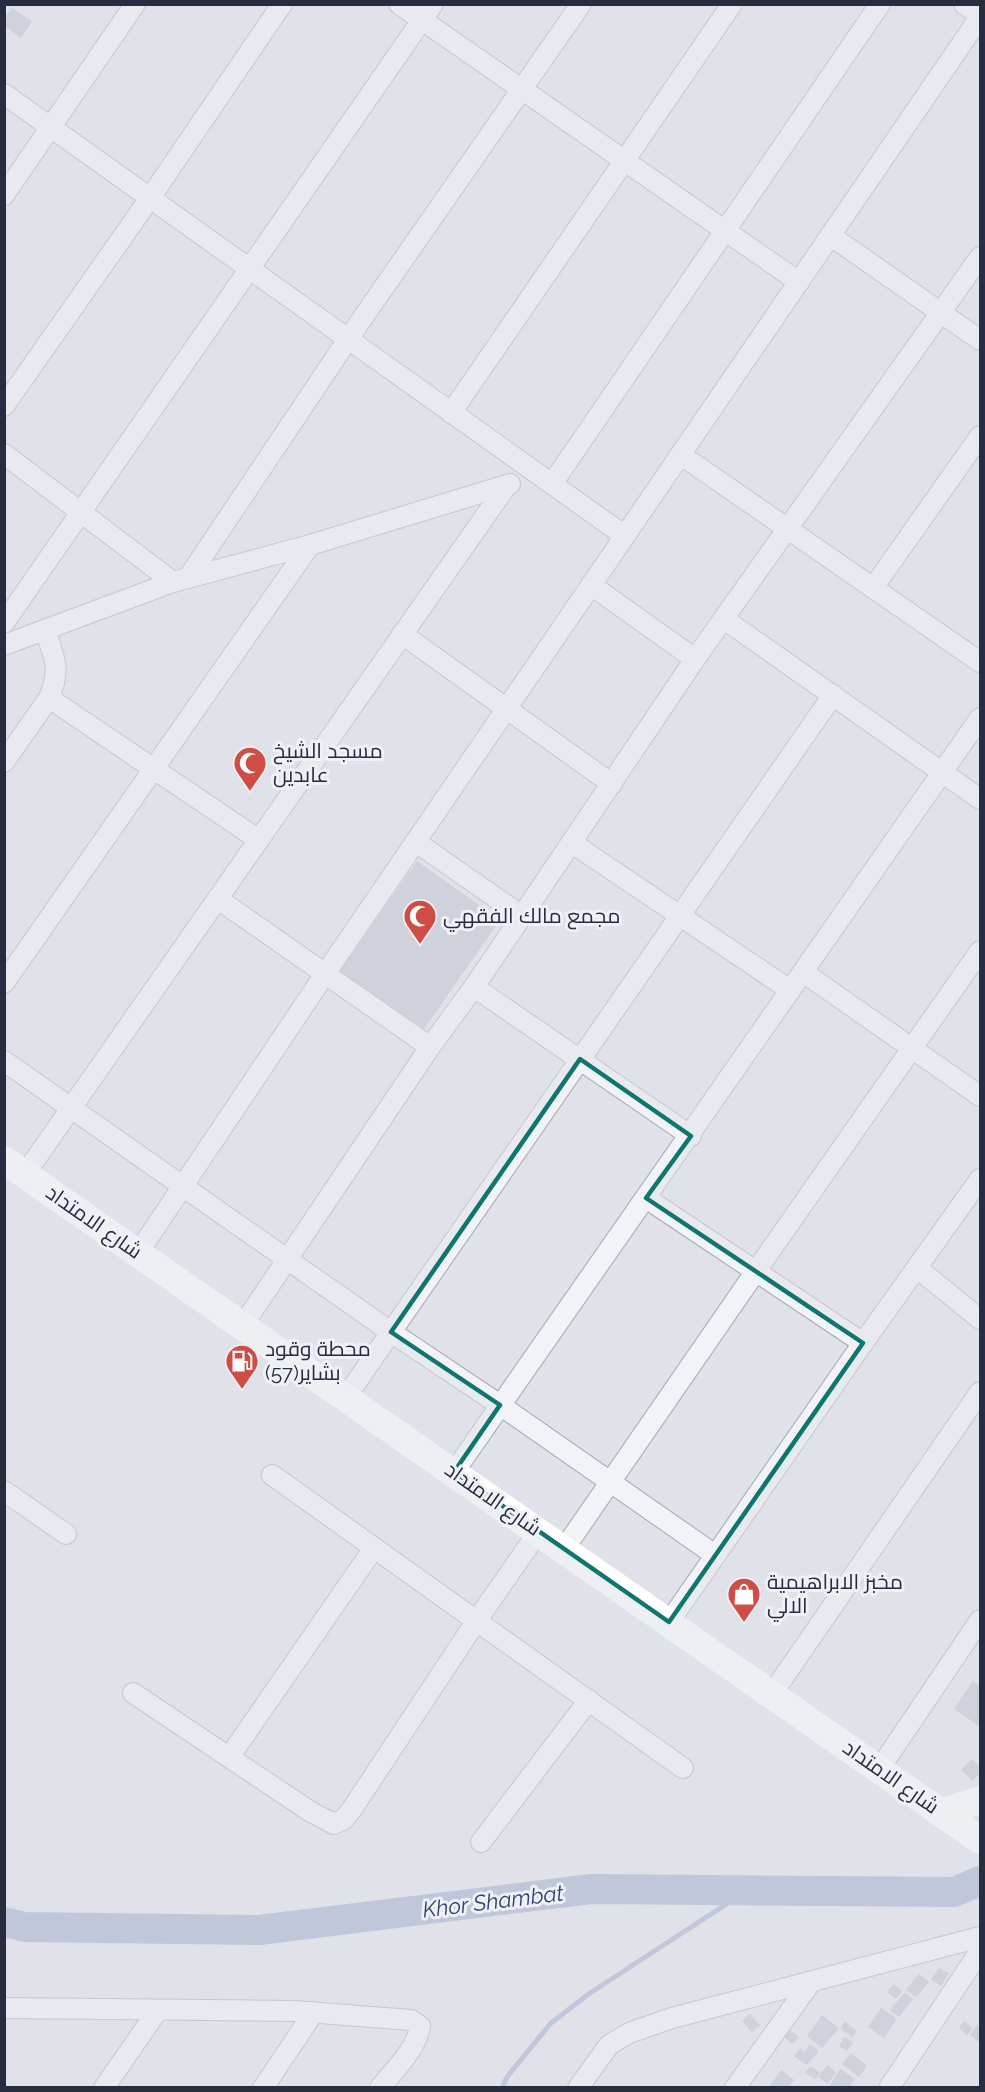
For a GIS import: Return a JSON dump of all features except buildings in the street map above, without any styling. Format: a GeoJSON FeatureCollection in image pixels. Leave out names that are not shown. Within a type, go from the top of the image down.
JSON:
{"type":"FeatureCollection","features":[{"type":"Feature","properties":{"kind":"street"},"geometry":{"type":"LineString","coordinates":[[4,195],[135,4]]}},
{"type":"Feature","properties":{"kind":"street"},"geometry":{"type":"LineString","coordinates":[[4,406],[282,4]]}},
{"type":"Feature","properties":{"kind":"street"},"geometry":{"type":"LineString","coordinates":[[399,4],[427,12],[522,90],[799,282]]}},
{"type":"Feature","properties":{"kind":"street"},"geometry":{"type":"LineString","coordinates":[[181,580],[581,4]]}},
{"type":"Feature","properties":{"kind":"street"},"geometry":{"type":"LineString","coordinates":[[451,413],[732,4]]}},
{"type":"Feature","properties":{"kind":"street"},"geometry":{"type":"LineString","coordinates":[[4,645],[181,580],[310,545],[507,485],[544,480],[725,231],[880,4]]}},
{"type":"Feature","properties":{"kind":"street"},"geometry":{"type":"LineString","coordinates":[[138,1253],[325,974],[981,17],[964,4]]}},
{"type":"Feature","properties":{"kind":"street"},"geometry":{"type":"LineString","coordinates":[[4,622],[427,12]]}},
{"type":"Feature","properties":{"kind":"street"},"geometry":{"type":"LineString","coordinates":[[4,94],[625,536]]}},
{"type":"Feature","properties":{"kind":"street"},"geometry":{"type":"LineString","coordinates":[[831,236],[981,340]]}},
{"type":"Feature","properties":{"kind":"street"},"geometry":{"type":"LineString","coordinates":[[243,1325],[695,659],[789,530],[981,257]]}},
{"type":"Feature","properties":{"kind":"street"},"geometry":{"type":"LineString","coordinates":[[873,588],[981,436]]}},
{"type":"Feature","properties":{"kind":"street"},"geometry":{"type":"LineString","coordinates":[[4,454],[181,580]]}},
{"type":"Feature","properties":{"kind":"street"},"geometry":{"type":"LineString","coordinates":[[681,455],[981,662]]}},
{"type":"Feature","properties":{"kind":"street"},"geometry":{"type":"LineString","coordinates":[[15,1167],[73,1107],[507,485]]}},
{"type":"Feature","properties":{"kind":"street"},"geometry":{"type":"LineString","coordinates":[[4,983],[310,545]]}},
{"type":"Feature","properties":{"kind":"street"},"geometry":{"type":"LineString","coordinates":[[591,585],[695,659]]}},
{"type":"Feature","properties":{"kind":"street"},"geometry":{"type":"LineString","coordinates":[[724,619],[981,799]]}},
{"type":"Feature","properties":{"kind":"street"},"geometry":{"type":"LineString","coordinates":[[4,762],[49,698],[56,680],[55,665],[45,630]]}},
{"type":"Feature","properties":{"kind":"street"},"geometry":{"type":"LineString","coordinates":[[402,634],[612,784]]}},
{"type":"Feature","properties":{"kind":"street"},"geometry":{"type":"LineString","coordinates":[[346,1397],[833,695]]}},
{"type":"Feature","properties":{"kind":"street"},"geometry":{"type":"LineString","coordinates":[[49,698],[259,840]]}},
{"type":"Feature","properties":{"kind":"street"},"geometry":{"type":"LineString","coordinates":[[454,1472],[981,718]]}},
{"type":"Feature","properties":{"kind":"street"},"geometry":{"type":"LineString","coordinates":[[416,842],[522,916]]}},
{"type":"Feature","properties":{"kind":"street"},"geometry":{"type":"LineString","coordinates":[[572,843],[790,990]]}},
{"type":"Feature","properties":{"kind":"street"},"geometry":{"type":"LineString","coordinates":[[218,899],[430,1047]]}},
{"type":"Feature","properties":{"kind":"street"},"geometry":{"type":"LineString","coordinates":[[564,1549],[981,951]]}},
{"type":"Feature","properties":{"kind":"street"},"geometry":{"type":"LineString","coordinates":[[802,972],[981,1096]]}},
{"type":"Feature","properties":{"kind":"street"},"geometry":{"type":"LineString","coordinates":[[474,987],[691,1136]]}},
{"type":"Feature","properties":{"kind":"street"},"geometry":{"type":"LineString","coordinates":[[4,1061],[715,1555]]}},
{"type":"Feature","properties":{"kind":"street","name":"شارع الامتداد"},"geometry":{"type":"LineString","coordinates":[[15,1167],[981,1840]]}},
{"type":"Feature","properties":{"kind":"street"},"geometry":{"type":"LineString","coordinates":[[669,1622],[863,1343],[981,1179]]}},
{"type":"Feature","properties":{"kind":"street"},"geometry":{"type":"LineString","coordinates":[[646,1198],[863,1343]]}},
{"type":"Feature","properties":{"kind":"street"},"geometry":{"type":"LineString","coordinates":[[917,1268],[981,1319]]}},
{"type":"Feature","properties":{"kind":"street"},"geometry":{"type":"LineString","coordinates":[[772,1694],[981,1392]]}},
{"type":"Feature","properties":{"kind":"street"},"geometry":{"type":"LineString","coordinates":[[272,1475],[683,1768]]}},
{"type":"Feature","properties":{"kind":"street"},"geometry":{"type":"LineString","coordinates":[[4,1491],[66,1534]]}},
{"type":"Feature","properties":{"kind":"street"},"geometry":{"type":"LineString","coordinates":[[133,1693],[326,1821],[334,1824],[344,1819],[539,1531]]}},
{"type":"Feature","properties":{"kind":"street"},"geometry":{"type":"LineString","coordinates":[[230,1756],[374,1548]]}},
{"type":"Feature","properties":{"kind":"street"},"geometry":{"type":"LineString","coordinates":[[880,1768],[981,1620]]}},
{"type":"Feature","properties":{"kind":"street"},"geometry":{"type":"LineString","coordinates":[[481,1842],[589,1700]]}},
{"type":"Feature","properties":{"kind":"street"},"geometry":{"type":"LineString","coordinates":[[949,1818],[981,1800]]}},
{"type":"Feature","properties":{"kind":"street"},"geometry":{"type":"LineString","coordinates":[[578,2088],[609,2045],[630,2033],[672,2019],[981,1937]]}},
{"type":"Feature","properties":{"kind":"street"},"geometry":{"type":"LineString","coordinates":[[889,2088],[981,1951]]}},
{"type":"Feature","properties":{"kind":"street"},"geometry":{"type":"LineString","coordinates":[[735,2088],[811,1982]]}},
{"type":"Feature","properties":{"kind":"street"},"geometry":{"type":"LineString","coordinates":[[4,2008],[314,2012],[411,2020],[420,2026],[419,2034],[412,2047],[380,2088]]}},
{"type":"Feature","properties":{"kind":"street"},"geometry":{"type":"LineString","coordinates":[[104,2088],[158,2010]]}},
{"type":"Feature","properties":{"kind":"street"},"geometry":{"type":"LineString","coordinates":[[263,2088],[314,2012]]}},
{"type":"Feature","properties":{"kind":"highlighted area"},"geometry":{"type":"Polygon","coordinates":[[[580,1059],[691,1136],[646,1198],[863,1343],[669,1622],[454,1472],[500,1405],[391,1332],[580,1059]]]}},
{"type":"Feature","properties":{"kind":"waterway","name":"Khor Shambat"},"geometry":{"type":"LineString","coordinates":[[4,1922],[25,1927],[259,1930],[591,1889],[954,1892],[980,1881]]}},
{"type":"Feature","properties":{"kind":"waterway"},"geometry":{"type":"LineString","coordinates":[[502,2088],[507,2077],[551,2023],[590,1993],[748,1890]]}},
{"type":"Feature","properties":{"kind":"place","name":"مسجد الشيخ عابدين"},"geometry":{"type":"Point","coordinates":[250,792]}},
{"type":"Feature","properties":{"kind":"place","name":"مجمع مالك الفقهي"},"geometry":{"type":"Point","coordinates":[420,945]}},
{"type":"Feature","properties":{"kind":"place","name":"محطة وقود بشاير(57)"},"geometry":{"type":"Point","coordinates":[242,1390]}},
{"type":"Feature","properties":{"kind":"place","name":"مخبز الابراهيمية الالي"},"geometry":{"type":"Point","coordinates":[744,1623]}}]}
